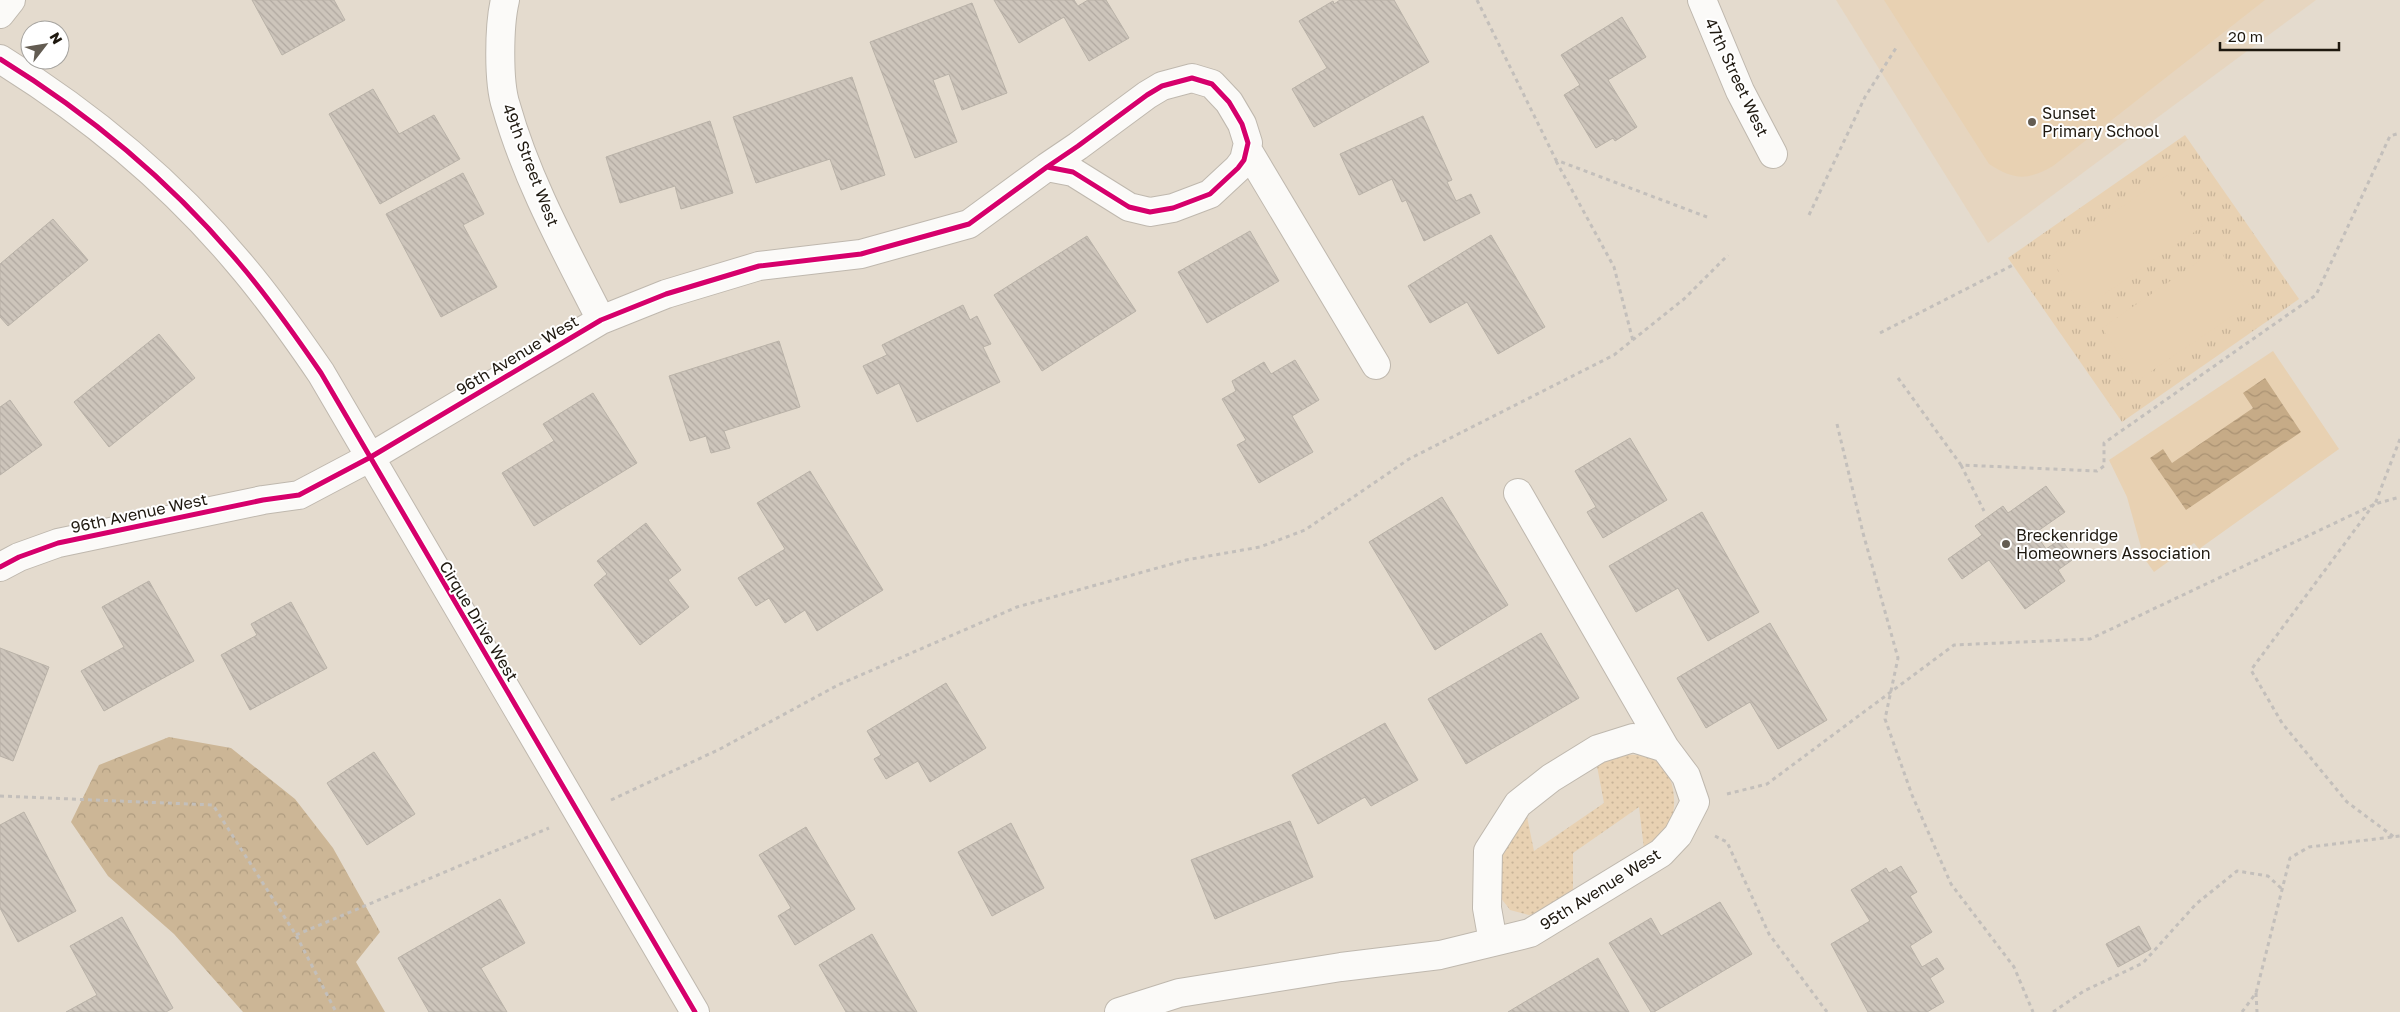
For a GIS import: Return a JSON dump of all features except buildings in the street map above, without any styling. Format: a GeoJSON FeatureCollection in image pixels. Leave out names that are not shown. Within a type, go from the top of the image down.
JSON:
{"type":"FeatureCollection","features":[{"type":"Feature","properties":{"kind":"street"},"geometry":{"type":"LineString","coordinates":[[0,14],[11,0]]}},
{"type":"Feature","properties":{"kind":"street","name":"49th Street West"},"geometry":{"type":"LineString","coordinates":[[505,0],[501,18],[501,58],[505,105],[549,216],[601,320]]}},
{"type":"Feature","properties":{"kind":"street","name":"47th Street West"},"geometry":{"type":"LineString","coordinates":[[1702,0],[1740,91],[1773,154]]}},
{"type":"Feature","properties":{"kind":"street","name":"Cirque Drive West"},"geometry":{"type":"LineString","coordinates":[[0,58],[36,81],[91,121],[144,165],[193,212],[239,263],[282,317],[321,373],[368,458],[695,1012]]}},
{"type":"Feature","properties":{"kind":"street","name":"96th Avenue West"},"geometry":{"type":"LineString","coordinates":[[0,567],[18,556],[58,543],[263,500],[299,495],[368,458],[601,320],[666,294],[759,266],[825,260],[861,254],[969,224],[1147,95],[1162,86],[1192,78],[1212,84],[1229,102],[1242,124],[1248,143],[1247,149],[1376,365]]}},
{"type":"Feature","properties":{"kind":"street"},"geometry":{"type":"LineString","coordinates":[[1047,167],[1073,172],[1129,207],[1150,212],[1173,208],[1210,194],[1238,168],[1244,160],[1247,149]]}},
{"type":"Feature","properties":{"kind":"street"},"geometry":{"type":"LineString","coordinates":[[1518,493],[1665,748],[1686,776],[1691,811]]}},
{"type":"Feature","properties":{"kind":"street"},"geometry":{"type":"LineString","coordinates":[[1493,942],[1487,908],[1488,852],[1518,804],[1551,778],[1598,749],[1634,738],[1665,748]]}},
{"type":"Feature","properties":{"kind":"street","name":"95th Avenue West"},"geometry":{"type":"LineString","coordinates":[[1119,1012],[1179,993],[1341,967],[1440,955],[1530,932],[1661,853],[1678,836],[1691,811]]}},
{"type":"Feature","properties":{"kind":"path"},"geometry":{"type":"LineString","coordinates":[[1477,0],[1556,160],[1614,267],[1633,340]]}},
{"type":"Feature","properties":{"kind":"path"},"geometry":{"type":"LineString","coordinates":[[1809,215],[1865,97],[1896,48]]}},
{"type":"Feature","properties":{"kind":"path"},"geometry":{"type":"LineString","coordinates":[[1961,465],[2097,471],[2104,466],[2104,444],[2316,295],[2390,136],[2400,133]]}},
{"type":"Feature","properties":{"kind":"path"},"geometry":{"type":"LineString","coordinates":[[1556,160],[1707,217]]}},
{"type":"Feature","properties":{"kind":"path"},"geometry":{"type":"LineString","coordinates":[[296,935],[579,815],[720,749],[838,685],[1017,607],[1186,560],[1260,547],[1305,530],[1409,459],[1614,356],[1684,299],[1728,255]]}},
{"type":"Feature","properties":{"kind":"path"},"geometry":{"type":"LineString","coordinates":[[1880,333],[2013,265]]}},
{"type":"Feature","properties":{"kind":"path"},"geometry":{"type":"LineString","coordinates":[[1898,378],[1961,465],[1984,511]]}},
{"type":"Feature","properties":{"kind":"path"},"geometry":{"type":"LineString","coordinates":[[1837,424],[1863,533],[1898,658],[1885,719],[1912,795],[1951,884],[2014,966],[2033,1012]]}},
{"type":"Feature","properties":{"kind":"path"},"geometry":{"type":"LineString","coordinates":[[2394,837],[2347,802],[2282,723],[2251,670],[2374,504],[2400,439]]}},
{"type":"Feature","properties":{"kind":"path"},"geometry":{"type":"LineString","coordinates":[[1828,1012],[1769,934],[1727,842],[1691,811],[1766,784],[1954,645],[2090,639],[2374,504],[2400,497]]}},
{"type":"Feature","properties":{"kind":"path"},"geometry":{"type":"LineString","coordinates":[[0,796],[213,805],[296,935],[336,1012]]}},
{"type":"Feature","properties":{"kind":"path"},"geometry":{"type":"LineString","coordinates":[[2257,1012],[2256,993],[2290,858],[2309,847],[2400,836]]}},
{"type":"Feature","properties":{"kind":"path"},"geometry":{"type":"LineString","coordinates":[[2053,1012],[2084,991],[2143,963],[2196,904],[2237,871],[2268,876],[2283,890]]}},
{"type":"Feature","properties":{"kind":"path"},"geometry":{"type":"LineString","coordinates":[[2242,1012],[2256,993]]}},
{"type":"Feature","properties":{"kind":"shaded area","name":"Sunset Primary School"},"geometry":{"type":"Polygon","coordinates":[[[1836,0],[2316,0],[1988,243],[1836,0]]]}},
{"type":"Feature","properties":{"kind":"green space","name":"Sunset Primary School"},"geometry":{"type":"Polygon","coordinates":[[[1884,0],[2265,0],[2053,166],[2036,174],[2021,177],[2013,176],[1989,164],[1884,0]]]}},
{"type":"Feature","properties":{"kind":"green space"},"geometry":{"type":"Polygon","coordinates":[[[2185,135],[2299,299],[2122,422],[2008,258],[2185,135]]]}},
{"type":"Feature","properties":{"kind":"green space"},"geometry":{"type":"Polygon","coordinates":[[[2168,175],[2203,226],[2084,308],[2049,257],[2168,175]]]}},
{"type":"Feature","properties":{"kind":"green space"},"geometry":{"type":"Polygon","coordinates":[[[2218,248],[2254,301],[2137,381],[2102,328],[2218,248]]]}},
{"type":"Feature","properties":{"kind":"green space"},"geometry":{"type":"Polygon","coordinates":[[[2273,351],[2339,449],[2199,549],[2194,543],[2154,572],[2144,558],[2127,497],[2109,460],[2273,351]]]}},
{"type":"Feature","properties":{"kind":"green space"},"geometry":{"type":"Polygon","coordinates":[[[169,737],[231,748],[295,799],[333,848],[380,932],[356,962],[385,1012],[243,1012],[174,934],[108,876],[71,822],[99,765],[169,737]]]}},
{"type":"Feature","properties":{"kind":"green space"},"geometry":{"type":"Polygon","coordinates":[[[1616,755],[1649,757],[1661,765],[1667,773],[1674,793],[1674,803],[1673,814],[1665,831],[1644,849],[1639,807],[1573,853],[1573,893],[1544,911],[1529,915],[1510,910],[1497,891],[1495,880],[1496,868],[1502,846],[1525,807],[1534,851],[1604,803],[1597,766],[1616,755]]]}},
{"type":"Feature","properties":{"kind":"water"},"geometry":{"type":"Polygon","coordinates":[[[2265,378],[2301,432],[2186,510],[2150,458],[2163,449],[2172,463],[2253,408],[2243,393],[2265,378]]]}},
{"type":"Feature","properties":{"kind":"cycle path"},"geometry":{"type":"LineString","coordinates":[[0,59],[97,126],[157,177],[213,233],[282,317],[321,373],[695,1012]]}},
{"type":"Feature","properties":{"kind":"cycle path"},"geometry":{"type":"LineString","coordinates":[[0,567],[19,557],[58,543],[263,500],[299,495],[369,458],[601,320],[666,294],[759,266],[861,254],[969,224],[1047,167],[1078,146],[1147,95],[1162,86],[1192,78],[1212,84],[1229,102],[1242,124],[1248,143],[1244,160],[1210,194],[1173,208],[1150,212],[1129,207],[1073,172],[1047,167]]}},
{"type":"Feature","properties":{"kind":"place","name":"Sunset Primary School"},"geometry":{"type":"Point","coordinates":[2032,122]}},
{"type":"Feature","properties":{"kind":"place","name":"Breckenridge Homeowners Association"},"geometry":{"type":"Point","coordinates":[2006,544]}}]}
